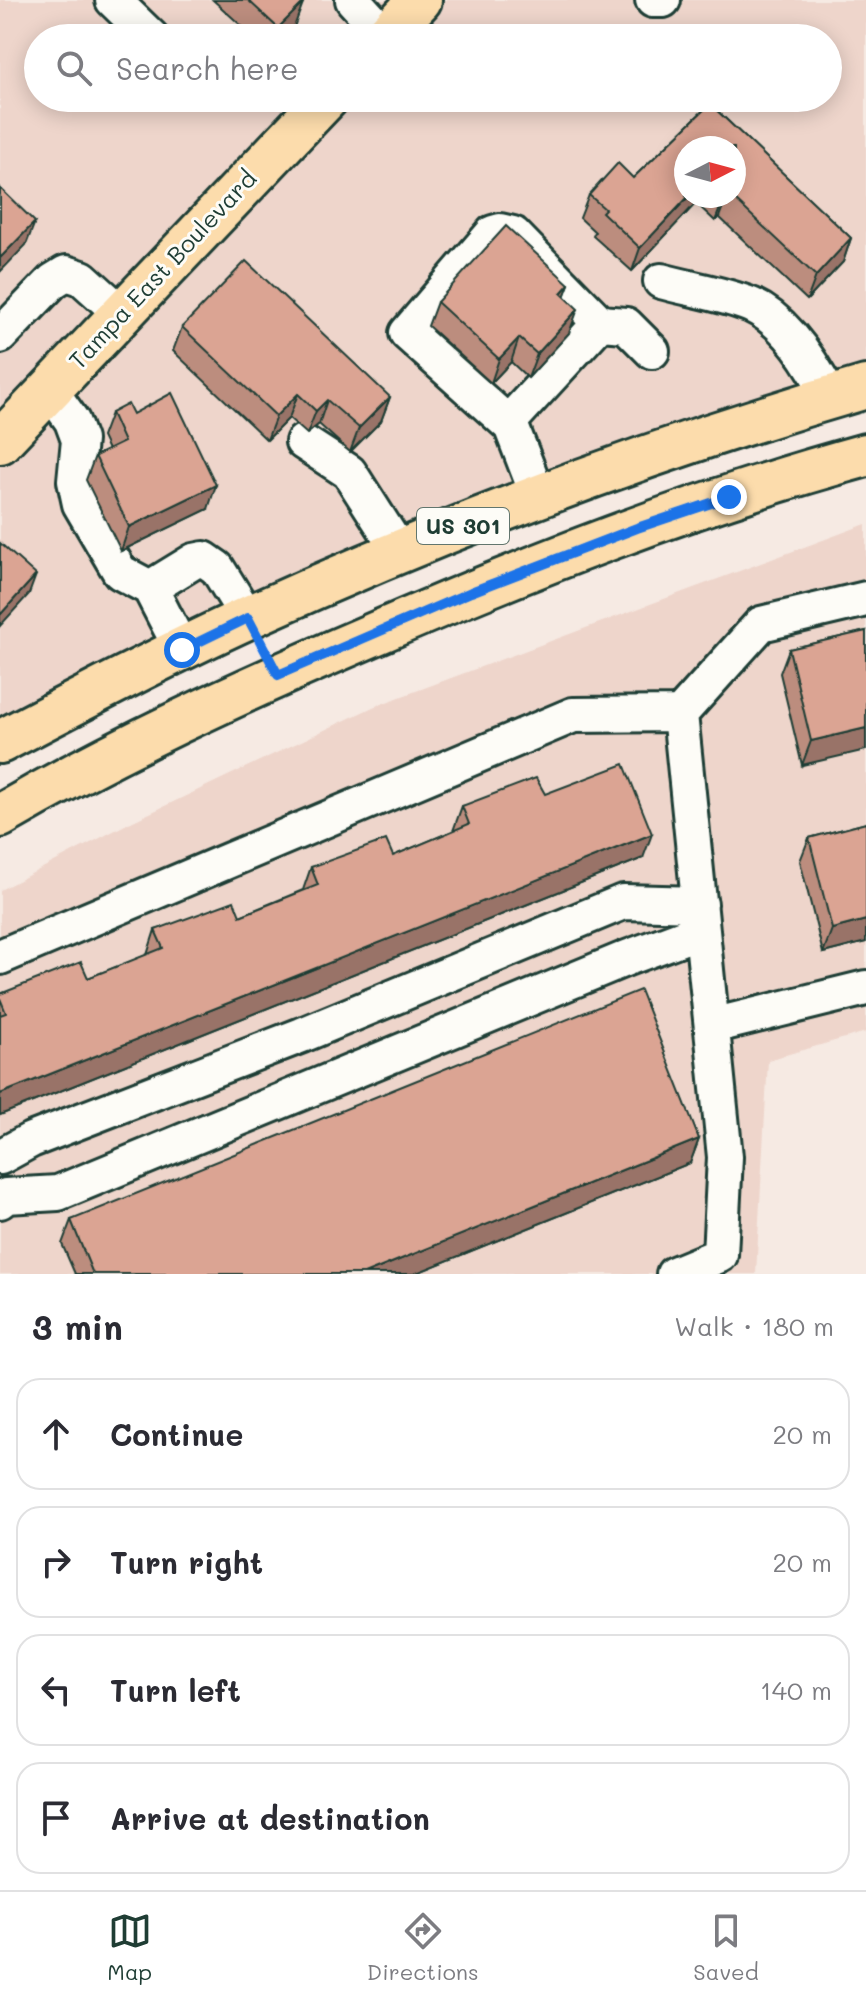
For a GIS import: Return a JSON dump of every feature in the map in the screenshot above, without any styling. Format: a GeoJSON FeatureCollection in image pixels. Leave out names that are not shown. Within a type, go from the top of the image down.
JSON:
{"type":"FeatureCollection","features":[{"type":"Feature","properties":{"kind":"main road"},"geometry":{"type":"LineString","coordinates":[[397,24],[420,0]]}},
{"type":"Feature","properties":{"kind":"main road","name":"Tampa East Boulevard"},"geometry":{"type":"LineString","coordinates":[[0,442],[122,314],[305,112]]}},
{"type":"Feature","properties":{"kind":"main road","name":"US 301"},"geometry":{"type":"LineString","coordinates":[[0,742],[248,618],[400,552],[538,496],[685,444],[848,392]]}},
{"type":"Feature","properties":{"kind":"main road","name":"US 301"},"geometry":{"type":"LineString","coordinates":[[0,816],[136,744],[278,675],[471,592],[637,528],[792,475],[866,455]]}},
{"type":"Feature","properties":{"kind":"main road"},"geometry":{"type":"LineString","coordinates":[[248,618],[278,675]]}},
{"type":"Feature","properties":{"kind":"lane"},"geometry":{"type":"LineString","coordinates":[[113,0],[138,24]]}},
{"type":"Feature","properties":{"kind":"lane"},"geometry":{"type":"LineString","coordinates":[[353,0],[374,24]]}},
{"type":"Feature","properties":{"kind":"lane"},"geometry":{"type":"LineString","coordinates":[[653,0],[663,0]]}},
{"type":"Feature","properties":{"kind":"lane"},"geometry":{"type":"LineString","coordinates":[[538,496],[508,423],[407,333],[493,233],[500,231],[513,234],[600,323],[626,325],[652,351]]}},
{"type":"Feature","properties":{"kind":"lane"},"geometry":{"type":"LineString","coordinates":[[0,336],[53,281],[66,273],[82,278],[122,314]]}},
{"type":"Feature","properties":{"kind":"lane"},"geometry":{"type":"LineString","coordinates":[[661,281],[752,306],[775,321],[813,364],[848,392]]}},
{"type":"Feature","properties":{"kind":"lane"},"geometry":{"type":"LineString","coordinates":[[508,423],[600,323]]}},
{"type":"Feature","properties":{"kind":"lane"},"geometry":{"type":"LineString","coordinates":[[50,390],[72,421],[79,440],[75,481],[80,504],[120,572],[150,588],[182,650]]}},
{"type":"Feature","properties":{"kind":"lane"},"geometry":{"type":"LineString","coordinates":[[303,442],[349,472],[400,552]]}},
{"type":"Feature","properties":{"kind":"lane"},"geometry":{"type":"LineString","coordinates":[[150,588],[194,561],[204,559],[217,568],[248,618]]}},
{"type":"Feature","properties":{"kind":"lane"},"geometry":{"type":"LineString","coordinates":[[0,957],[573,715],[680,714],[761,624],[866,599]]}},
{"type":"Feature","properties":{"kind":"lane"},"geometry":{"type":"LineString","coordinates":[[674,1274],[720,1255],[725,1157],[680,714]]}},
{"type":"Feature","properties":{"kind":"lane"},"geometry":{"type":"LineString","coordinates":[[0,1157],[31,1140],[302,1035],[623,902],[701,917]]}},
{"type":"Feature","properties":{"kind":"lane"},"geometry":{"type":"LineString","coordinates":[[0,1201],[6,1196],[58,1193],[627,958],[701,917]]}},
{"type":"Feature","properties":{"kind":"lane"},"geometry":{"type":"LineString","coordinates":[[712,1026],[866,988]]}},
{"type":"Feature","properties":{"kind":"shaded area"},"geometry":{"type":"Polygon","coordinates":[[[0,0],[403,0],[380,24],[24,24],[24,112],[297,112],[0,425],[0,0]]]}},
{"type":"Feature","properties":{"kind":"shaded area"},"geometry":{"type":"Polygon","coordinates":[[[437,0],[866,0],[866,372],[0,729],[0,460],[331,112],[842,112],[842,24],[414,24],[437,0]]]}},
{"type":"Feature","properties":{"kind":"shaded area"},"geometry":{"type":"Polygon","coordinates":[[[866,524],[866,1032],[768,1060],[756,1274],[0,1274],[0,890],[129,823],[373,707],[866,524]]]}},
{"type":"Feature","properties":{"kind":"building"},"geometry":{"type":"Polygon","coordinates":[[[248,0],[300,0],[303,3],[282,24],[274,24],[248,0]]]}},
{"type":"Feature","properties":{"kind":"building"},"geometry":{"type":"Polygon","coordinates":[[[702,112],[718,112],[744,136],[677,136],[702,112]]]}},
{"type":"Feature","properties":{"kind":"building"},"geometry":{"type":"Polygon","coordinates":[[[746,138],[851,238],[816,276],[744,208],[746,138]]]}},
{"type":"Feature","properties":{"kind":"building"},"geometry":{"type":"Polygon","coordinates":[[[674,139],[674,208],[678,208],[640,248],[602,212],[605,209],[589,195],[618,163],[633,178],[674,139]]]}},
{"type":"Feature","properties":{"kind":"building"},"geometry":{"type":"Polygon","coordinates":[[[0,188],[35,222],[0,258],[0,188]]]}},
{"type":"Feature","properties":{"kind":"building"},"geometry":{"type":"Polygon","coordinates":[[[506,226],[569,284],[561,293],[578,309],[537,354],[519,338],[499,359],[437,302],[506,226]]]}},
{"type":"Feature","properties":{"kind":"building"},"geometry":{"type":"Polygon","coordinates":[[[246,261],[390,397],[359,428],[327,400],[316,411],[298,394],[276,416],[182,327],[246,261]]]}},
{"type":"Feature","properties":{"kind":"building"},"geometry":{"type":"Polygon","coordinates":[[[172,393],[216,485],[129,527],[95,456],[124,442],[111,413],[128,404],[133,414],[172,393]]]}},
{"type":"Feature","properties":{"kind":"building"},"geometry":{"type":"Polygon","coordinates":[[[0,543],[36,575],[0,615],[0,543]]]}},
{"type":"Feature","properties":{"kind":"building"},"geometry":{"type":"Polygon","coordinates":[[[866,631],[866,728],[811,741],[789,649],[866,631]]]}},
{"type":"Feature","properties":{"kind":"building"},"geometry":{"type":"Polygon","coordinates":[[[624,764],[652,834],[0,1094],[0,1015],[6,1013],[0,994],[81,962],[88,978],[163,948],[155,930],[234,901],[240,916],[318,885],[311,867],[386,840],[393,856],[469,824],[462,806],[536,778],[545,794],[624,764]]]}},
{"type":"Feature","properties":{"kind":"building"},"geometry":{"type":"Polygon","coordinates":[[[866,823],[866,920],[832,929],[809,838],[866,823]]]}},
{"type":"Feature","properties":{"kind":"building"},"geometry":{"type":"Polygon","coordinates":[[[640,990],[699,1139],[364,1274],[93,1274],[71,1220],[640,990]]]}},
{"type":"Feature","properties":{"kind":"route"},"geometry":{"type":"LineString","coordinates":[[182,650],[248,618],[278,675],[471,592],[637,528],[729,497]]}}]}
